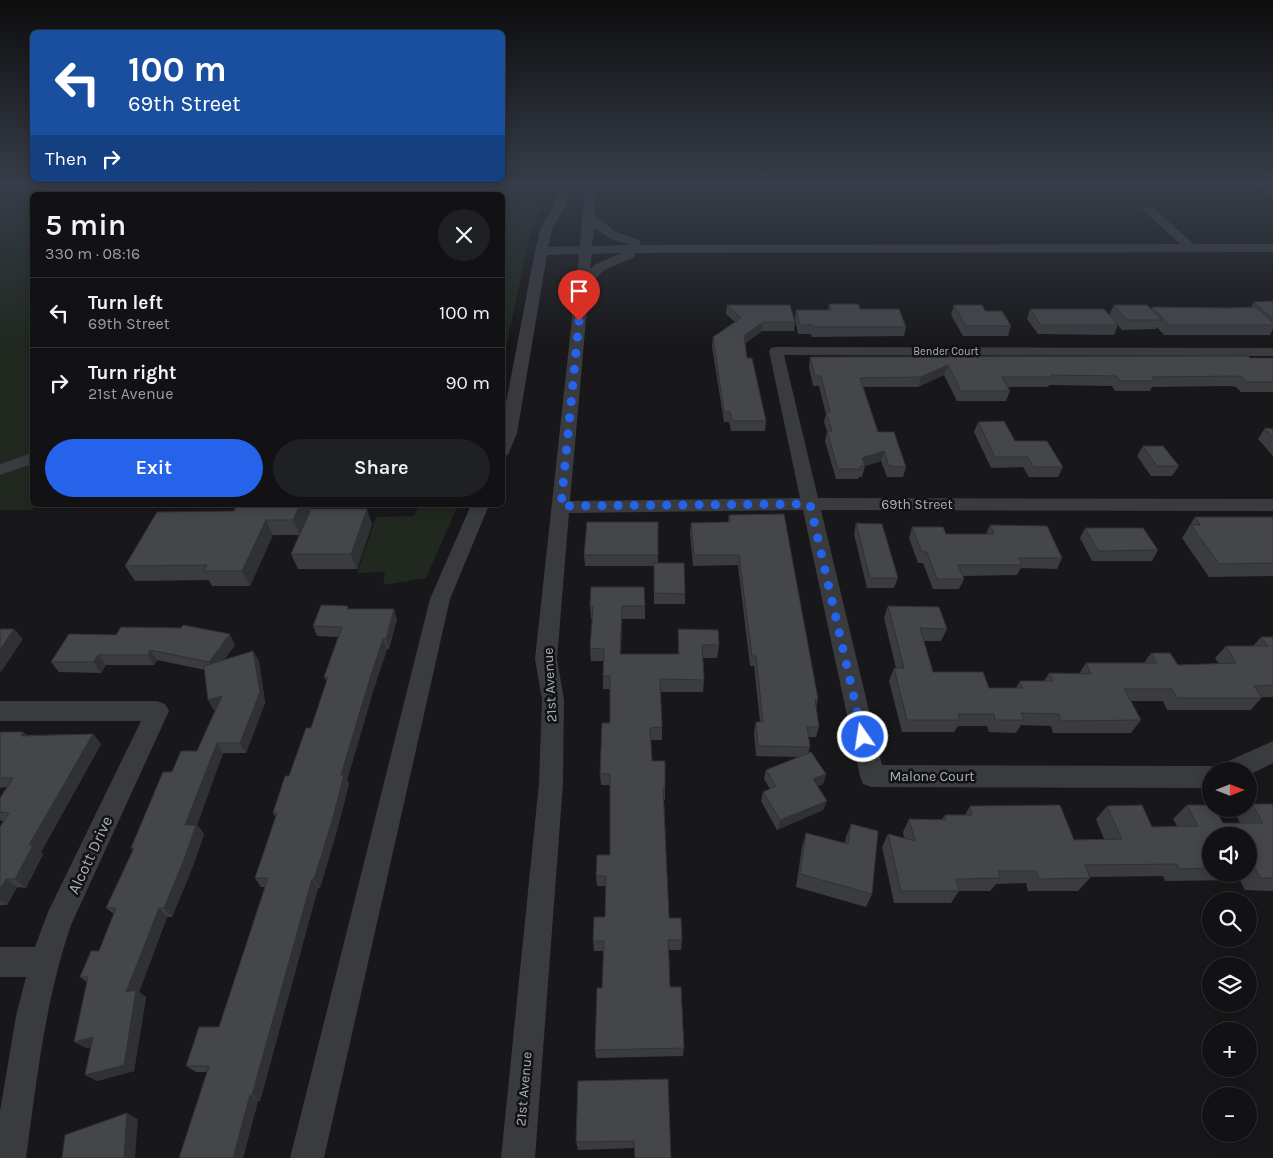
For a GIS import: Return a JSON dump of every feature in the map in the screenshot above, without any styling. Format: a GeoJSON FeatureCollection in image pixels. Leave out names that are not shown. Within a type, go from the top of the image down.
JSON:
{"type":"FeatureCollection","features":[{"type":"Feature","properties":{"kind":"street"},"geometry":{"type":"LineString","coordinates":[[505,443],[509,433],[509,396],[545,237]]}},
{"type":"Feature","properties":{"kind":"street","name":"21st Avenue"},"geometry":{"type":"LineString","coordinates":[[518,1158],[551,783],[553,700],[546,659],[587,237]]}},
{"type":"Feature","properties":{"kind":"street"},"geometry":{"type":"LineString","coordinates":[[615,237],[648,246],[674,248]]}},
{"type":"Feature","properties":{"kind":"street"},"geometry":{"type":"LineString","coordinates":[[1179,237],[1191,248]]}},
{"type":"Feature","properties":{"kind":"street"},"geometry":{"type":"LineString","coordinates":[[541,250],[674,248],[1273,248]]}},
{"type":"Feature","properties":{"kind":"street"},"geometry":{"type":"LineString","coordinates":[[582,284],[600,267],[614,259],[646,251],[674,248]]}},
{"type":"Feature","properties":{"kind":"street","name":"Bender Court"},"geometry":{"type":"LineString","coordinates":[[810,504],[776,351],[1273,352]]}},
{"type":"Feature","properties":{"kind":"street"},"geometry":{"type":"LineString","coordinates":[[0,470],[30,459]]}},
{"type":"Feature","properties":{"kind":"street","name":"69th Street"},"geometry":{"type":"LineString","coordinates":[[561,506],[810,504],[1273,505]]}},
{"type":"Feature","properties":{"kind":"street","name":"Malone Court"},"geometry":{"type":"LineString","coordinates":[[810,504],[872,776],[1202,776]]}},
{"type":"Feature","properties":{"kind":"street"},"geometry":{"type":"LineString","coordinates":[[307,1158],[440,599],[479,507]]}},
{"type":"Feature","properties":{"kind":"street","name":"Alcott Drive"},"geometry":{"type":"LineString","coordinates":[[0,711],[157,711],[58,922],[44,962],[30,1016],[9,1158]]}},
{"type":"Feature","properties":{"kind":"street"},"geometry":{"type":"LineString","coordinates":[[1251,762],[1273,751]]}},
{"type":"Feature","properties":{"kind":"street"},"geometry":{"type":"LineString","coordinates":[[0,962],[44,962]]}},
{"type":"Feature","properties":{"kind":"shaded area"},"geometry":{"type":"Polygon","coordinates":[[[0,237],[30,237],[30,507],[34,507],[32,510],[0,510],[0,237]]]}},
{"type":"Feature","properties":{"kind":"shaded area"},"geometry":{"type":"Polygon","coordinates":[[[505,237],[529,237],[505,352],[505,237]]]}},
{"type":"Feature","properties":{"kind":"shaded area"},"geometry":{"type":"Polygon","coordinates":[[[457,507],[426,578],[383,585],[385,572],[357,573],[376,517],[414,516],[418,508],[457,507]]]}},
{"type":"Feature","properties":{"kind":"building"},"geometry":{"type":"Polygon","coordinates":[[[1273,301],[1273,319],[1254,302],[1273,301]]]}},
{"type":"Feature","properties":{"kind":"building"},"geometry":{"type":"Polygon","coordinates":[[[829,304],[858,304],[860,309],[899,309],[906,327],[814,327],[813,325],[800,325],[796,310],[831,310],[829,304]]]}},
{"type":"Feature","properties":{"kind":"building"},"geometry":{"type":"Polygon","coordinates":[[[727,305],[790,305],[795,322],[763,322],[744,336],[747,358],[752,358],[766,421],[732,421],[730,412],[724,412],[713,337],[741,318],[727,305]]]}},
{"type":"Feature","properties":{"kind":"building"},"geometry":{"type":"Polygon","coordinates":[[[954,305],[982,305],[985,311],[1002,311],[1011,326],[966,326],[954,305]]]}},
{"type":"Feature","properties":{"kind":"building"},"geometry":{"type":"Polygon","coordinates":[[[1114,305],[1147,305],[1161,320],[1127,320],[1114,305]]]}},
{"type":"Feature","properties":{"kind":"building"},"geometry":{"type":"Polygon","coordinates":[[[1152,307],[1256,307],[1273,325],[1169,325],[1152,307]]]}},
{"type":"Feature","properties":{"kind":"building"},"geometry":{"type":"Polygon","coordinates":[[[1030,309],[1104,309],[1118,325],[1041,325],[1030,309]]]}},
{"type":"Feature","properties":{"kind":"building"},"geometry":{"type":"Polygon","coordinates":[[[1248,356],[1250,358],[1273,358],[1273,382],[1247,382],[1242,377],[1236,376],[1152,377],[1155,381],[1120,381],[1117,376],[1051,375],[1052,377],[1002,377],[1010,391],[961,391],[948,365],[921,377],[860,378],[878,432],[894,432],[906,467],[889,466],[884,451],[862,458],[865,466],[860,466],[861,469],[838,469],[827,431],[832,431],[826,412],[830,412],[821,376],[815,376],[810,357],[1248,356]]]}},
{"type":"Feature","properties":{"kind":"building"},"geometry":{"type":"Polygon","coordinates":[[[1004,421],[1015,441],[1047,441],[1063,467],[1033,467],[1028,457],[995,457],[978,422],[1004,421]]]}},
{"type":"Feature","properties":{"kind":"building"},"geometry":{"type":"Polygon","coordinates":[[[1265,428],[1273,429],[1273,438],[1265,428]]]}},
{"type":"Feature","properties":{"kind":"building"},"geometry":{"type":"Polygon","coordinates":[[[1143,446],[1163,446],[1179,466],[1157,466],[1143,446]]]}},
{"type":"Feature","properties":{"kind":"building"},"geometry":{"type":"Polygon","coordinates":[[[236,507],[299,507],[293,520],[266,520],[242,571],[204,571],[207,565],[125,566],[157,512],[234,511],[236,507]]]}},
{"type":"Feature","properties":{"kind":"building"},"geometry":{"type":"Polygon","coordinates":[[[311,509],[367,509],[351,554],[291,554],[311,509]]]}},
{"type":"Feature","properties":{"kind":"building"},"geometry":{"type":"Polygon","coordinates":[[[784,514],[818,699],[815,699],[819,727],[807,727],[810,747],[758,746],[756,722],[763,722],[756,656],[752,656],[739,555],[694,555],[691,523],[730,522],[729,515],[784,514]]]}},
{"type":"Feature","properties":{"kind":"building"},"geometry":{"type":"Polygon","coordinates":[[[1195,517],[1273,517],[1273,563],[1219,564],[1191,525],[1200,525],[1195,517]]]}},
{"type":"Feature","properties":{"kind":"building"},"geometry":{"type":"Polygon","coordinates":[[[587,522],[658,522],[658,555],[584,555],[587,522]]]}},
{"type":"Feature","properties":{"kind":"building"},"geometry":{"type":"Polygon","coordinates":[[[856,523],[882,524],[898,578],[870,578],[856,523]]]}},
{"type":"Feature","properties":{"kind":"building"},"geometry":{"type":"Polygon","coordinates":[[[990,525],[1047,526],[1062,558],[1019,558],[1022,565],[958,565],[964,579],[937,579],[927,552],[922,552],[912,527],[943,527],[946,534],[994,534],[990,525]]]}},
{"type":"Feature","properties":{"kind":"building"},"geometry":{"type":"Polygon","coordinates":[[[1085,528],[1143,528],[1158,550],[1098,551],[1085,528]]]}},
{"type":"Feature","properties":{"kind":"building"},"geometry":{"type":"Polygon","coordinates":[[[654,563],[684,563],[685,594],[654,593],[654,563]]]}},
{"type":"Feature","properties":{"kind":"building"},"geometry":{"type":"Polygon","coordinates":[[[591,587],[644,587],[645,606],[622,606],[620,654],[679,654],[678,629],[718,630],[719,645],[702,645],[704,680],[660,679],[662,727],[650,728],[652,761],[665,761],[665,788],[663,788],[669,918],[681,918],[682,940],[668,940],[670,987],[681,987],[684,1048],[595,1050],[597,988],[602,988],[604,941],[593,941],[594,917],[605,917],[606,876],[596,876],[597,855],[610,855],[610,774],[600,774],[602,723],[610,723],[610,676],[603,676],[604,649],[590,648],[593,606],[590,606],[591,587]]]}},
{"type":"Feature","properties":{"kind":"building"},"geometry":{"type":"Polygon","coordinates":[[[321,605],[348,606],[347,609],[394,609],[386,639],[383,639],[370,678],[341,775],[344,775],[332,821],[314,879],[312,879],[233,1158],[179,1158],[209,1066],[186,1066],[199,1027],[219,1027],[268,878],[255,878],[277,813],[273,813],[285,776],[289,776],[306,728],[311,728],[328,677],[324,677],[342,627],[313,626],[321,605]]]}},
{"type":"Feature","properties":{"kind":"building"},"geometry":{"type":"Polygon","coordinates":[[[888,606],[939,607],[947,629],[920,628],[933,672],[983,672],[989,688],[1022,688],[1020,681],[1053,681],[1049,673],[1091,674],[1086,663],[1157,663],[1151,653],[1170,653],[1178,665],[1236,663],[1226,646],[1268,646],[1261,637],[1273,637],[1273,685],[1254,686],[1262,698],[1177,698],[1172,689],[1124,689],[1141,720],[1061,721],[1059,714],[1021,713],[1024,720],[995,720],[994,714],[958,714],[960,720],[907,720],[894,668],[904,668],[888,606]]]}},
{"type":"Feature","properties":{"kind":"building"},"geometry":{"type":"Polygon","coordinates":[[[183,625],[230,634],[209,662],[150,650],[148,655],[98,655],[93,662],[51,662],[69,634],[116,635],[121,627],[181,628],[183,625]]]}},
{"type":"Feature","properties":{"kind":"building"},"geometry":{"type":"Polygon","coordinates":[[[0,629],[14,629],[0,650],[0,629]]]}},
{"type":"Feature","properties":{"kind":"building"},"geometry":{"type":"Polygon","coordinates":[[[253,651],[260,692],[240,743],[217,743],[185,825],[196,825],[185,857],[164,908],[159,908],[126,992],[136,990],[124,1065],[85,1075],[93,1037],[74,1042],[88,977],[80,977],[91,951],[99,951],[116,908],[106,908],[134,848],[131,848],[163,772],[172,772],[181,751],[197,751],[222,696],[208,700],[204,666],[253,651]]]}},
{"type":"Feature","properties":{"kind":"building"},"geometry":{"type":"Polygon","coordinates":[[[0,732],[23,732],[21,736],[93,734],[29,845],[33,845],[15,879],[6,879],[0,889],[0,827],[9,813],[0,812],[0,798],[13,778],[0,778],[0,732]]]}},
{"type":"Feature","properties":{"kind":"building"},"geometry":{"type":"Polygon","coordinates":[[[811,752],[826,774],[813,779],[827,801],[780,820],[763,792],[776,786],[766,770],[811,752]]]}},
{"type":"Feature","properties":{"kind":"building"},"geometry":{"type":"Polygon","coordinates":[[[1258,804],[1273,804],[1273,878],[1260,878],[1257,872],[1257,827],[1202,827],[1202,868],[1179,869],[1177,864],[1085,865],[1090,878],[1039,879],[1036,871],[998,871],[1000,878],[956,879],[959,891],[901,891],[888,834],[915,841],[909,819],[946,820],[945,815],[972,815],[970,806],[1060,805],[1074,840],[1122,839],[1107,806],[1142,805],[1152,827],[1198,826],[1187,805],[1202,805],[1202,818],[1220,818],[1223,823],[1263,823],[1258,814],[1258,804]]]}},
{"type":"Feature","properties":{"kind":"building"},"geometry":{"type":"Polygon","coordinates":[[[851,824],[878,831],[872,894],[800,874],[806,833],[848,844],[851,824]]]}},
{"type":"Feature","properties":{"kind":"building"},"geometry":{"type":"Polygon","coordinates":[[[668,1079],[671,1158],[635,1158],[634,1141],[576,1142],[578,1081],[668,1079]]]}},
{"type":"Feature","properties":{"kind":"building"},"geometry":{"type":"Polygon","coordinates":[[[127,1113],[124,1158],[62,1158],[65,1135],[127,1113]]]}},
{"type":"Feature","properties":{"kind":"route"},"geometry":{"type":"LineString","coordinates":[[579,321],[561,506],[810,504],[863,737]]}}]}
